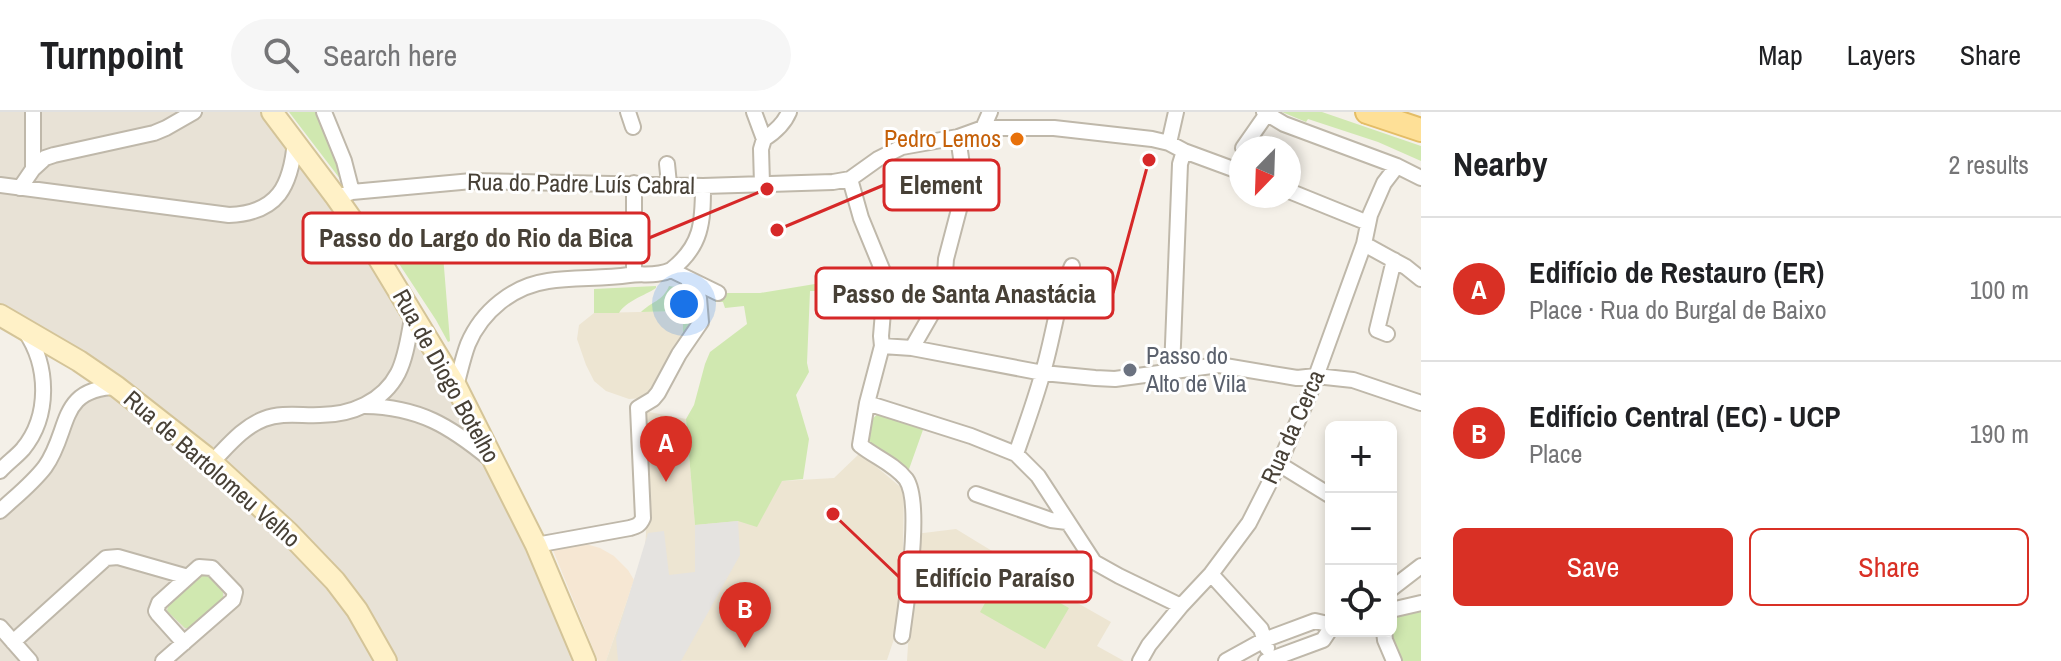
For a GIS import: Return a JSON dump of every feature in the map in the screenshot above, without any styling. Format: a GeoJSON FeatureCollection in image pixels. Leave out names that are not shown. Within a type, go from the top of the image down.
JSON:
{"type":"FeatureCollection","features":[{"type":"Feature","properties":{"kind":"main road","name":"Rua de Diogo Botelho"},"geometry":{"type":"LineString","coordinates":[[272,112],[344,194],[376,254],[456,386],[536,545],[585,661]]}},
{"type":"Feature","properties":{"kind":"main road"},"geometry":{"type":"LineString","coordinates":[[1367,112],[1421,130]]}},
{"type":"Feature","properties":{"kind":"main road","name":"Rua de Bartolomeu Velho"},"geometry":{"type":"LineString","coordinates":[[0,315],[117,387],[212,462],[288,532],[335,581],[357,610],[386,661]]}},
{"type":"Feature","properties":{"kind":"street"},"geometry":{"type":"LineString","coordinates":[[33,112],[33,169]]}},
{"type":"Feature","properties":{"kind":"street"},"geometry":{"type":"LineString","coordinates":[[20,188],[45,158],[154,133],[194,112]]}},
{"type":"Feature","properties":{"kind":"street"},"geometry":{"type":"LineString","coordinates":[[324,112],[344,161],[344,194]]}},
{"type":"Feature","properties":{"kind":"street"},"geometry":{"type":"LineString","coordinates":[[628,112],[633,127]]}},
{"type":"Feature","properties":{"kind":"street"},"geometry":{"type":"LineString","coordinates":[[754,112],[764,139],[761,149],[762,184]]}},
{"type":"Feature","properties":{"kind":"street"},"geometry":{"type":"LineString","coordinates":[[764,139],[776,132],[789,112]]}},
{"type":"Feature","properties":{"kind":"street"},"geometry":{"type":"LineString","coordinates":[[983,128],[990,112]]}},
{"type":"Feature","properties":{"kind":"street"},"geometry":{"type":"LineString","coordinates":[[1169,143],[1176,112]]}},
{"type":"Feature","properties":{"kind":"street"},"geometry":{"type":"LineString","coordinates":[[1250,136],[1265,113],[1284,124],[1421,178]]}},
{"type":"Feature","properties":{"kind":"street","name":"Rua do Padre Luís Cabral"},"geometry":{"type":"LineString","coordinates":[[344,194],[472,181],[703,186],[833,182],[850,179],[902,147],[958,137],[983,128],[1054,128],[1127,135],[1169,143],[1229,167]]}},
{"type":"Feature","properties":{"kind":"street"},"geometry":{"type":"LineString","coordinates":[[912,348],[944,288],[946,259],[962,198],[958,137]]}},
{"type":"Feature","properties":{"kind":"street"},"geometry":{"type":"LineString","coordinates":[[0,185],[213,213],[244,214],[266,206],[279,196],[291,172],[295,141]]}},
{"type":"Feature","properties":{"kind":"street"},"geometry":{"type":"LineString","coordinates":[[1172,370],[1180,164],[1184,151]]}},
{"type":"Feature","properties":{"kind":"street"},"geometry":{"type":"LineString","coordinates":[[667,164],[669,184]]}},
{"type":"Feature","properties":{"kind":"street","name":"Rua da Cerca"},"geometry":{"type":"LineString","coordinates":[[1140,661],[1149,645],[1211,574],[1249,523],[1279,464],[1316,376],[1364,244],[1370,215],[1384,183],[1397,166]]}},
{"type":"Feature","properties":{"kind":"street"},"geometry":{"type":"LineString","coordinates":[[850,179],[861,218],[884,274],[885,288],[882,346],[860,445],[901,474],[911,491],[911,559],[902,636]]}},
{"type":"Feature","properties":{"kind":"street"},"geometry":{"type":"LineString","coordinates":[[634,183],[634,274]]}},
{"type":"Feature","properties":{"kind":"street"},"geometry":{"type":"LineString","coordinates":[[456,386],[469,342],[489,313],[500,301],[529,284],[653,275],[671,270],[687,255],[698,238],[703,216],[703,186]]}},
{"type":"Feature","properties":{"kind":"street"},"geometry":{"type":"LineString","coordinates":[[1301,196],[1368,223]]}},
{"type":"Feature","properties":{"kind":"street"},"geometry":{"type":"LineString","coordinates":[[1364,244],[1421,279]]}},
{"type":"Feature","properties":{"kind":"street"},"geometry":{"type":"LineString","coordinates":[[1387,334],[1377,330],[1394,260]]}},
{"type":"Feature","properties":{"kind":"street"},"geometry":{"type":"LineString","coordinates":[[1016,454],[1043,373],[1066,278],[1072,266]]}},
{"type":"Feature","properties":{"kind":"street"},"geometry":{"type":"LineString","coordinates":[[671,270],[718,293]]}},
{"type":"Feature","properties":{"kind":"street"},"geometry":{"type":"LineString","coordinates":[[536,545],[638,526],[643,518],[638,408],[658,393],[701,322],[699,298],[688,280]]}},
{"type":"Feature","properties":{"kind":"street"},"geometry":{"type":"LineString","coordinates":[[212,462],[242,431],[265,418],[333,415],[365,406],[381,395],[398,374],[413,312]]}},
{"type":"Feature","properties":{"kind":"street"},"geometry":{"type":"LineString","coordinates":[[0,471],[23,449],[33,432],[42,403],[39,361],[22,328]]}},
{"type":"Feature","properties":{"kind":"street"},"geometry":{"type":"LineString","coordinates":[[882,346],[912,348],[1043,373],[1115,379],[1219,365],[1297,378],[1316,376],[1353,380],[1421,403]]}},
{"type":"Feature","properties":{"kind":"street"},"geometry":{"type":"LineString","coordinates":[[0,507],[44,468],[54,452],[67,415],[79,399],[102,387],[117,387]]}},
{"type":"Feature","properties":{"kind":"street"},"geometry":{"type":"LineString","coordinates":[[867,403],[971,436],[1016,454],[1038,476],[1094,562],[1181,606]]}},
{"type":"Feature","properties":{"kind":"street"},"geometry":{"type":"LineString","coordinates":[[365,406],[393,407],[433,420],[453,430],[495,463]]}},
{"type":"Feature","properties":{"kind":"street"},"geometry":{"type":"LineString","coordinates":[[1279,464],[1326,493]]}},
{"type":"Feature","properties":{"kind":"street"},"geometry":{"type":"LineString","coordinates":[[976,494],[1051,520],[1067,522]]}},
{"type":"Feature","properties":{"kind":"street"},"geometry":{"type":"LineString","coordinates":[[13,642],[106,558],[118,557],[188,577]]}},
{"type":"Feature","properties":{"kind":"street"},"geometry":{"type":"LineString","coordinates":[[1397,584],[1421,566]]}},
{"type":"Feature","properties":{"kind":"street"},"geometry":{"type":"LineString","coordinates":[[163,661],[184,643],[235,597],[235,592],[212,568],[199,567],[159,603],[156,611],[184,643]]}},
{"type":"Feature","properties":{"kind":"street"},"geometry":{"type":"LineString","coordinates":[[1211,574],[1261,629],[1269,660],[1325,637]]}},
{"type":"Feature","properties":{"kind":"street"},"geometry":{"type":"LineString","coordinates":[[1397,609],[1421,603]]}},
{"type":"Feature","properties":{"kind":"street"},"geometry":{"type":"LineString","coordinates":[[1226,661],[1264,640],[1315,621],[1325,623]]}},
{"type":"Feature","properties":{"kind":"street"},"geometry":{"type":"LineString","coordinates":[[0,627],[30,661]]}},
{"type":"Feature","properties":{"kind":"street"},"geometry":{"type":"LineString","coordinates":[[1385,637],[1394,661]]}},
{"type":"Feature","properties":{"kind":"shaded area"},"geometry":{"type":"Polygon","coordinates":[[[0,112],[271,112],[413,312],[585,661],[0,661],[0,511],[31,482],[67,415],[102,387],[0,315],[0,112]]]}},
{"type":"Feature","properties":{"kind":"shaded area"},"geometry":{"type":"Polygon","coordinates":[[[683,311],[683,342],[654,394],[629,399],[606,391],[594,381],[577,339],[579,325],[594,313],[683,311]]]}},
{"type":"Feature","properties":{"kind":"shaded area"},"geometry":{"type":"Polygon","coordinates":[[[644,411],[686,419],[695,525],[782,481],[834,478],[860,453],[904,490],[897,630],[887,660],[606,661],[645,549],[640,413],[644,411]]]}},
{"type":"Feature","properties":{"kind":"shaded area"},"geometry":{"type":"Polygon","coordinates":[[[738,521],[740,555],[681,661],[618,661],[616,638],[648,533],[664,531],[669,575],[695,572],[695,525],[738,521]]]}},
{"type":"Feature","properties":{"kind":"shaded area"},"geometry":{"type":"Polygon","coordinates":[[[956,529],[1111,622],[1097,646],[1124,661],[907,661],[915,534],[956,529]]]}},
{"type":"Feature","properties":{"kind":"shaded area"},"geometry":{"type":"Polygon","coordinates":[[[586,544],[614,556],[634,580],[606,661],[598,661],[553,550],[586,544]]]}},
{"type":"Feature","properties":{"kind":"green space"},"geometry":{"type":"Polygon","coordinates":[[[289,112],[317,112],[344,184],[289,112]]]}},
{"type":"Feature","properties":{"kind":"green space"},"geometry":{"type":"Polygon","coordinates":[[[1282,112],[1322,112],[1421,146],[1421,161],[1378,142],[1282,112]]]}},
{"type":"Feature","properties":{"kind":"green space"},"geometry":{"type":"Polygon","coordinates":[[[440,218],[450,341],[448,342],[371,221],[440,218]]]}},
{"type":"Feature","properties":{"kind":"green space"},"geometry":{"type":"Polygon","coordinates":[[[833,281],[830,291],[810,291],[809,372],[796,395],[809,439],[803,479],[782,481],[757,527],[738,521],[695,525],[686,419],[694,405],[710,352],[747,324],[744,306],[725,308],[723,302],[715,302],[715,298],[725,293],[760,293],[833,281]]]}},
{"type":"Feature","properties":{"kind":"green space"},"geometry":{"type":"Polygon","coordinates":[[[656,286],[619,313],[594,313],[594,289],[656,286]]]}},
{"type":"Feature","properties":{"kind":"green space"},"geometry":{"type":"Polygon","coordinates":[[[669,286],[687,289],[699,318],[683,342],[683,311],[641,312],[660,298],[669,286]]]}},
{"type":"Feature","properties":{"kind":"green space"},"geometry":{"type":"Polygon","coordinates":[[[880,413],[924,427],[908,472],[872,447],[866,439],[869,424],[880,413]]]}},
{"type":"Feature","properties":{"kind":"green space"},"geometry":{"type":"Polygon","coordinates":[[[1003,571],[1069,608],[1045,649],[980,612],[1003,571]]]}},
{"type":"Feature","properties":{"kind":"green space"},"geometry":{"type":"Polygon","coordinates":[[[200,575],[207,575],[223,592],[223,601],[191,628],[185,628],[167,611],[169,602],[200,575]]]}},
{"type":"Feature","properties":{"kind":"green space"},"geometry":{"type":"Polygon","coordinates":[[[1421,609],[1421,661],[1400,661],[1391,637],[1397,637],[1399,614],[1421,609]]]}},
{"type":"Feature","properties":{"kind":"place","name":"Pedro Lemos"},"geometry":{"type":"Point","coordinates":[1017,139]}},
{"type":"Feature","properties":{"kind":"place","name":"Passo de Santa Anastácia"},"geometry":{"type":"Point","coordinates":[1149,160]}},
{"type":"Feature","properties":{"kind":"place","name":"Passo do Largo do Rio da Bica"},"geometry":{"type":"Point","coordinates":[767,189]}},
{"type":"Feature","properties":{"kind":"place","name":"Element"},"geometry":{"type":"Point","coordinates":[777,230]}},
{"type":"Feature","properties":{"kind":"place","name":"Passo do Alto de Vila"},"geometry":{"type":"Point","coordinates":[1130,370]}},
{"type":"Feature","properties":{"kind":"place","name":"Edifício de Restauro (ER)"},"geometry":{"type":"Point","coordinates":[666,482]}},
{"type":"Feature","properties":{"kind":"place","name":"Edifício Paraíso"},"geometry":{"type":"Point","coordinates":[833,514]}},
{"type":"Feature","properties":{"kind":"place","name":"Edifício Central (EC) - UCP"},"geometry":{"type":"Point","coordinates":[745,648]}}]}
